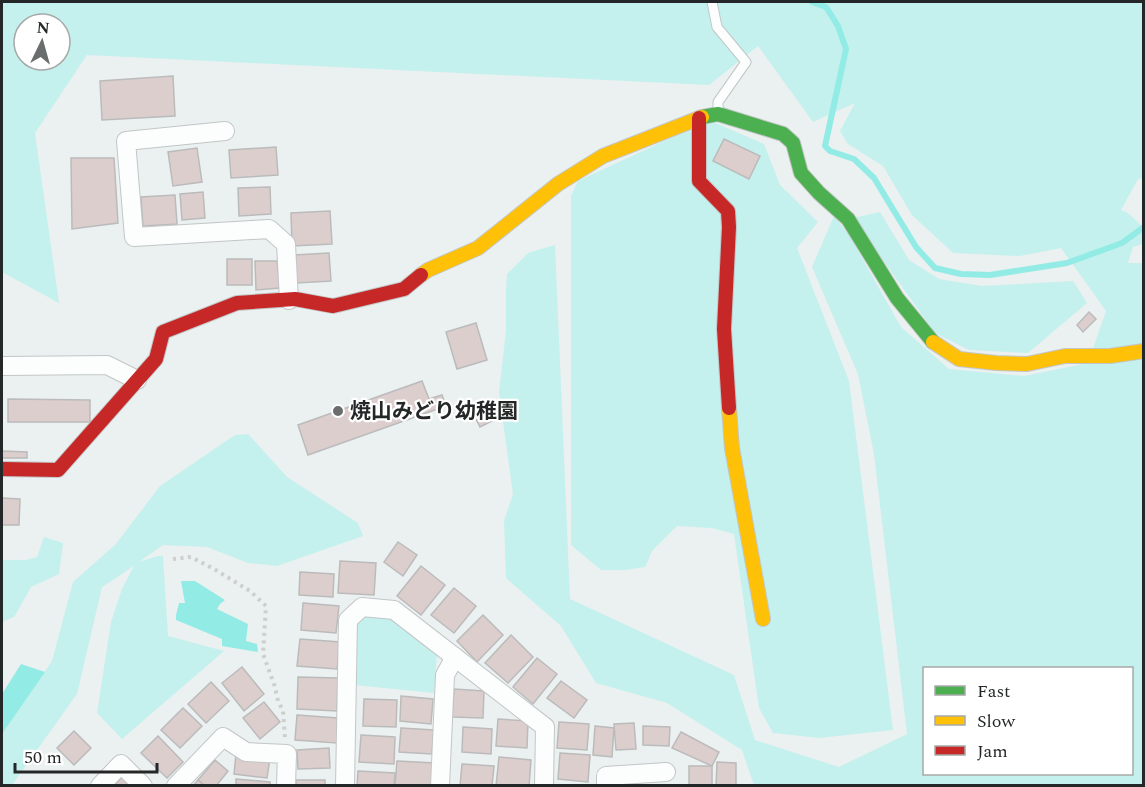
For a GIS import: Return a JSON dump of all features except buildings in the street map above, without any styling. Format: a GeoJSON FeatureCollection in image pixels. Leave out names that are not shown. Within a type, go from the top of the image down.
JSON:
{"type":"FeatureCollection","features":[{"type":"Feature","properties":{"kind":"street"},"geometry":{"type":"LineString","coordinates":[[2,469],[58,470],[156,359],[163,332],[237,303],[296,299],[333,306],[404,289],[428,270],[478,248],[558,184],[603,156],[708,115],[718,114],[783,134],[793,143],[801,173],[848,219],[897,298],[934,343],[959,359],[1027,364],[1065,356],[1110,356],[1143,351]]}},
{"type":"Feature","properties":{"kind":"street"},"geometry":{"type":"LineString","coordinates":[[699,118],[699,181],[728,210],[724,329],[732,448],[763,619]]}},
{"type":"Feature","properties":{"kind":"street"},"geometry":{"type":"LineString","coordinates":[[225,131],[126,141],[134,237],[269,228],[286,244],[289,300]]}},
{"type":"Feature","properties":{"kind":"street"},"geometry":{"type":"LineString","coordinates":[[2,366],[107,365],[137,380]]}},
{"type":"Feature","properties":{"kind":"street"},"geometry":{"type":"LineString","coordinates":[[345,786],[348,620],[362,607],[394,610],[545,727],[544,786]]}},
{"type":"Feature","properties":{"kind":"street"},"geometry":{"type":"LineString","coordinates":[[440,786],[445,675],[455,657]]}},
{"type":"Feature","properties":{"kind":"street"},"geometry":{"type":"LineString","coordinates":[[176,786],[223,737],[246,752],[286,754],[286,786]]}},
{"type":"Feature","properties":{"kind":"street"},"geometry":{"type":"LineString","coordinates":[[100,786],[121,764],[143,786]]}},
{"type":"Feature","properties":{"kind":"street"},"geometry":{"type":"LineString","coordinates":[[606,786],[606,776],[666,772]]}},
{"type":"Feature","properties":{"kind":"lane"},"geometry":{"type":"LineString","coordinates":[[712,2],[717,27],[746,62],[718,102],[718,114]]}},
{"type":"Feature","properties":{"kind":"path"},"geometry":{"type":"LineString","coordinates":[[173,559],[191,557],[250,591],[266,606],[263,654],[283,711],[286,754]]}},
{"type":"Feature","properties":{"kind":"shaded area"},"geometry":{"type":"Polygon","coordinates":[[[2,2],[1143,2],[1143,178],[1138,179],[1121,210],[1128,213],[1144,228],[1143,244],[1133,247],[1128,263],[1144,263],[1143,785],[754,785],[742,750],[667,703],[596,683],[561,626],[506,578],[504,521],[513,494],[499,392],[506,331],[507,274],[528,253],[555,245],[570,599],[734,675],[755,740],[839,767],[907,734],[874,454],[858,374],[812,267],[834,216],[849,235],[901,327],[949,369],[1024,376],[1088,363],[1106,311],[1061,248],[1020,256],[953,253],[912,215],[883,166],[848,144],[840,131],[855,103],[813,122],[758,46],[709,85],[87,55],[35,133],[59,303],[2,272],[2,2]]]}},
{"type":"Feature","properties":{"kind":"shaded area"},"geometry":{"type":"Polygon","coordinates":[[[713,122],[764,144],[780,185],[818,222],[797,248],[849,381],[893,730],[819,738],[773,733],[759,708],[734,534],[712,528],[677,526],[652,551],[645,567],[625,570],[601,570],[571,545],[571,196],[578,181],[673,137],[713,122]]]}},
{"type":"Feature","properties":{"kind":"shaded area"},"geometry":{"type":"Polygon","coordinates":[[[880,212],[909,260],[939,279],[982,286],[1073,281],[1087,303],[1028,353],[969,350],[935,333],[853,218],[880,212]]]}},
{"type":"Feature","properties":{"kind":"shaded area"},"geometry":{"type":"Polygon","coordinates":[[[248,434],[287,477],[358,523],[363,536],[277,566],[248,563],[207,547],[163,545],[139,562],[163,556],[168,636],[224,651],[122,739],[97,713],[111,622],[122,589],[134,566],[102,587],[77,694],[12,785],[2,786],[2,734],[52,661],[73,582],[116,544],[160,486],[235,435],[248,434]]]}},
{"type":"Feature","properties":{"kind":"shaded area"},"geometry":{"type":"Polygon","coordinates":[[[44,537],[63,543],[59,574],[31,587],[14,617],[2,622],[2,560],[26,560],[37,557],[44,537]]]}},
{"type":"Feature","properties":{"kind":"shaded area"},"geometry":{"type":"Polygon","coordinates":[[[364,614],[389,617],[437,653],[434,693],[355,685],[353,623],[364,614]]]}},
{"type":"Feature","properties":{"kind":"water"},"geometry":{"type":"Polygon","coordinates":[[[181,581],[195,581],[225,600],[217,609],[248,624],[246,641],[257,644],[258,652],[222,646],[222,639],[176,620],[179,603],[185,603],[181,581]]]}},
{"type":"Feature","properties":{"kind":"water"},"geometry":{"type":"Polygon","coordinates":[[[21,664],[45,672],[2,734],[2,694],[21,664]]]}},
{"type":"Feature","properties":{"kind":"waterway"},"geometry":{"type":"LineString","coordinates":[[812,2],[826,7],[838,26],[846,49],[825,146],[830,151],[854,159],[874,178],[916,247],[935,268],[961,274],[990,275],[1067,263],[1122,243],[1144,227]]}},
{"type":"Feature","properties":{"kind":"traffic: fast"},"geometry":{"type":"LineString","coordinates":[[702,117],[718,114],[783,134],[793,143],[801,173],[848,219],[897,298],[933,342]]}},
{"type":"Feature","properties":{"kind":"traffic: slow"},"geometry":{"type":"LineString","coordinates":[[421,275],[478,248],[558,184],[603,156],[702,117]]}},
{"type":"Feature","properties":{"kind":"traffic: slow"},"geometry":{"type":"LineString","coordinates":[[933,342],[959,359],[996,363],[1027,364],[1065,356],[1110,356],[1144,351]]}},
{"type":"Feature","properties":{"kind":"traffic: slow"},"geometry":{"type":"LineString","coordinates":[[729,408],[732,448],[763,619]]}},
{"type":"Feature","properties":{"kind":"traffic: jam"},"geometry":{"type":"LineString","coordinates":[[699,118],[699,181],[728,211],[724,329],[729,408]]}},
{"type":"Feature","properties":{"kind":"traffic: jam"},"geometry":{"type":"LineString","coordinates":[[2,469],[58,470],[156,359],[163,332],[237,303],[295,299],[333,306],[404,289],[421,275]]}},
{"type":"Feature","properties":{"kind":"place","name":"焼山みどり幼稚園"},"geometry":{"type":"Point","coordinates":[338,411]}}]}
